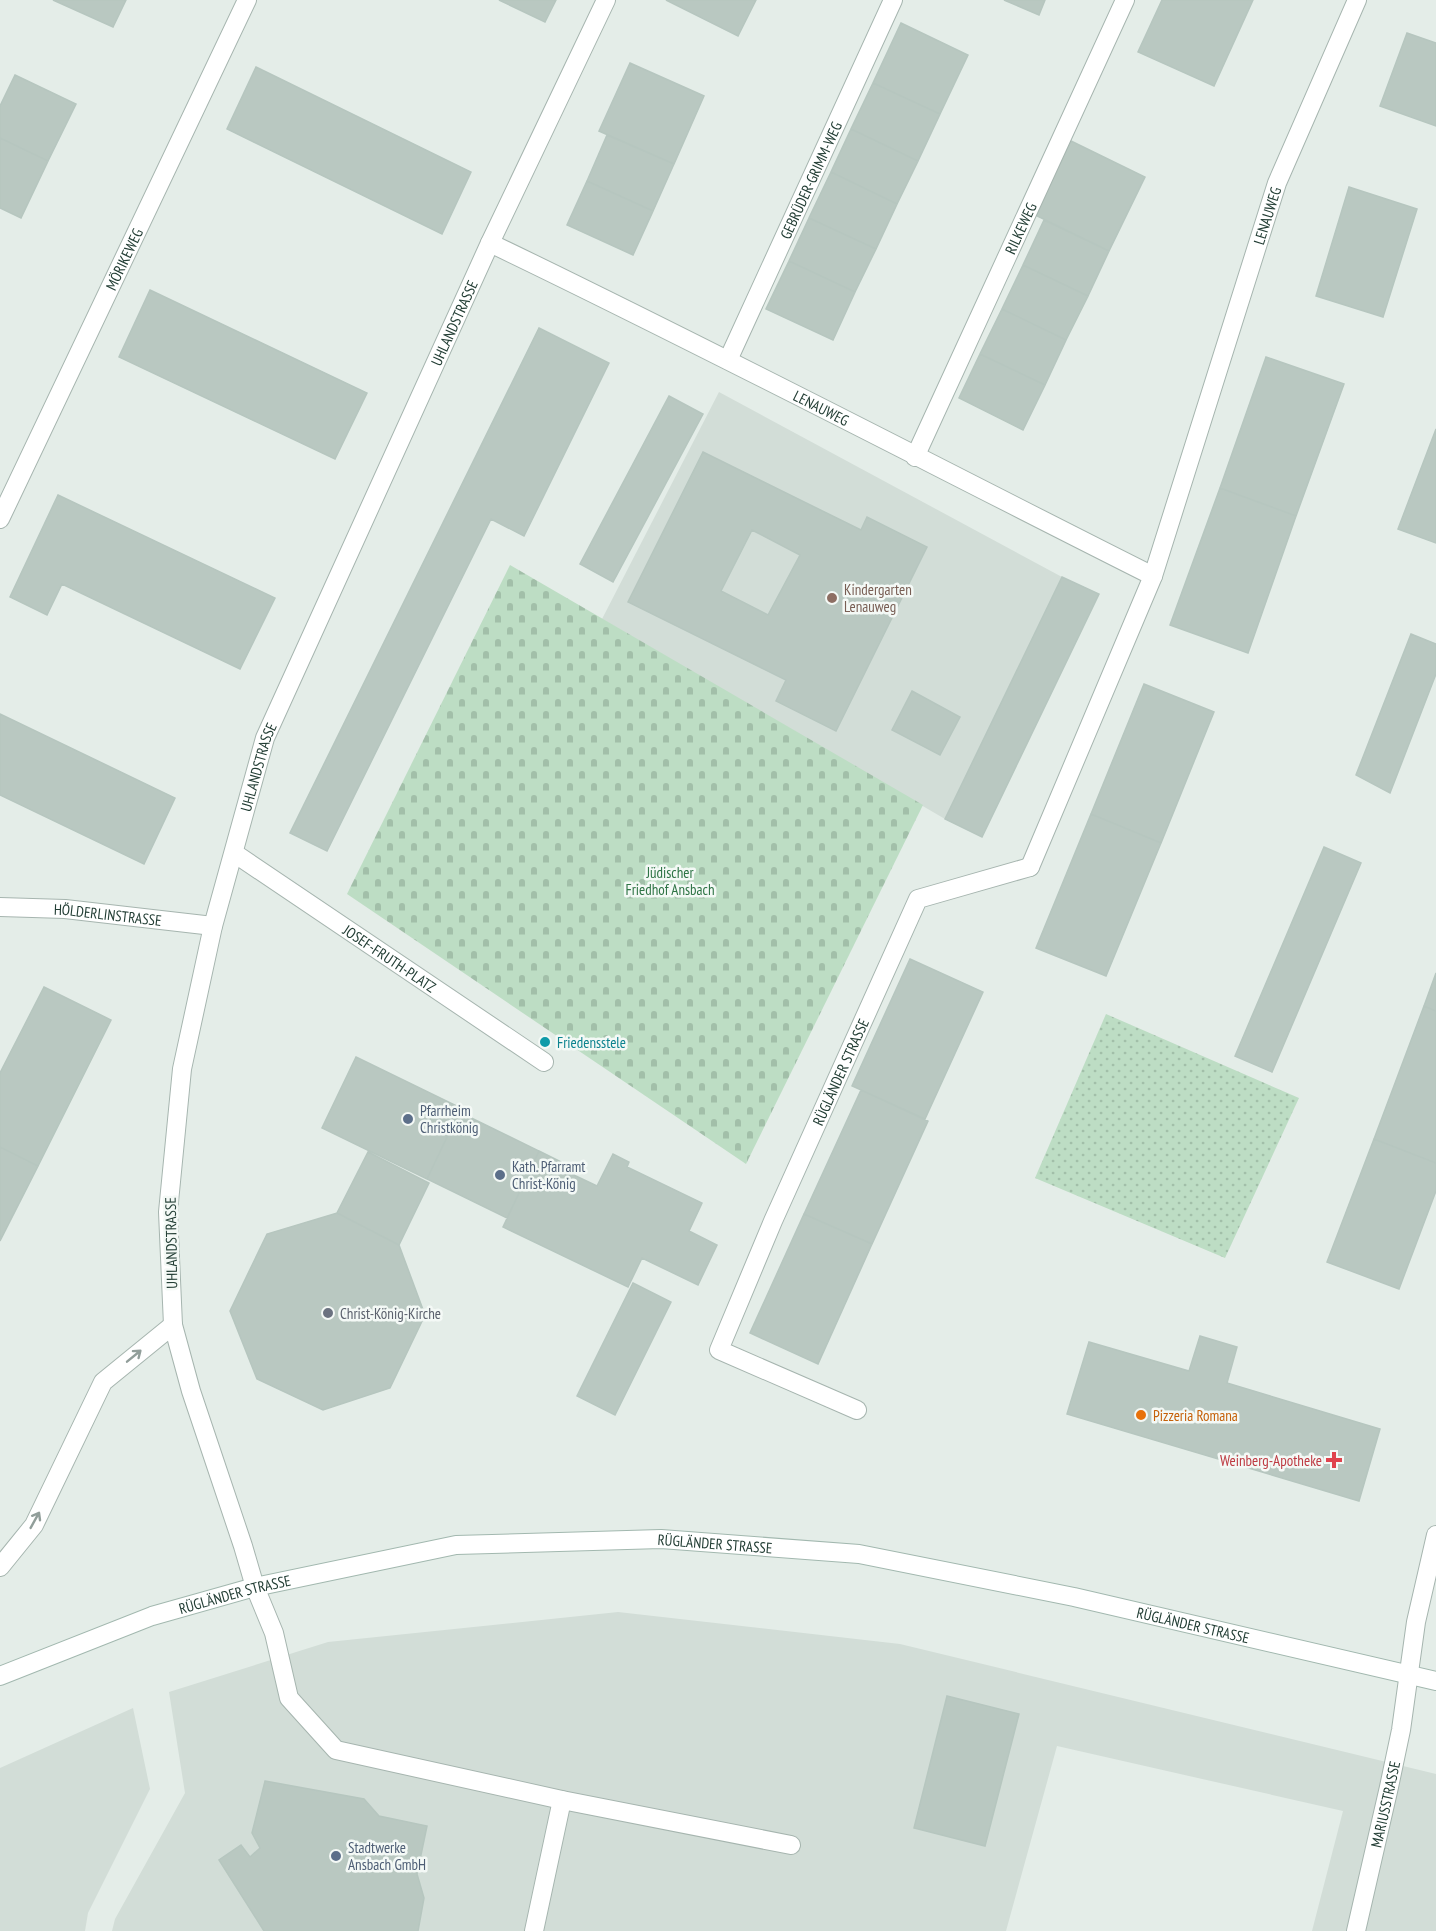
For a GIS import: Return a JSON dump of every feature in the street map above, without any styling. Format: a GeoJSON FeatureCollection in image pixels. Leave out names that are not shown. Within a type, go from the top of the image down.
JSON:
{"type":"FeatureCollection","features":[{"type":"Feature","properties":{"kind":"street","name":"MÖRIKEWEG"},"geometry":{"type":"LineString","coordinates":[[0,519],[247,0]]}},
{"type":"Feature","properties":{"kind":"street","name":"UHLANDSTRASSE"},"geometry":{"type":"LineString","coordinates":[[606,0],[490,243],[266,738],[213,926],[182,1069],[168,1212],[173,1325],[191,1391],[255,1587],[274,1633],[290,1698],[336,1750],[562,1800],[791,1845]]}},
{"type":"Feature","properties":{"kind":"street","name":"GEBRÜDER-GRIMM-WEG"},"geometry":{"type":"LineString","coordinates":[[728,360],[893,0]]}},
{"type":"Feature","properties":{"kind":"street","name":"RILKEWEG"},"geometry":{"type":"LineString","coordinates":[[915,457],[1125,0]]}},
{"type":"Feature","properties":{"kind":"street","name":"LENAUWEG"},"geometry":{"type":"LineString","coordinates":[[1030,867],[1153,576],[1277,183],[1357,0]]}},
{"type":"Feature","properties":{"kind":"street","name":"LENAUWEG"},"geometry":{"type":"LineString","coordinates":[[490,243],[660,325],[915,457],[1153,576]]}},
{"type":"Feature","properties":{"kind":"street","name":"JOSEF-FRUTH-PLATZ"},"geometry":{"type":"LineString","coordinates":[[234,853],[544,1062]]}},
{"type":"Feature","properties":{"kind":"street","name":"RÜGLÄNDER STRASSE"},"geometry":{"type":"LineString","coordinates":[[857,1410],[719,1350],[918,899],[1030,867]]}},
{"type":"Feature","properties":{"kind":"street","name":"HÖLDERLINSTRASSE"},"geometry":{"type":"LineString","coordinates":[[0,907],[65,909],[213,926]]}},
{"type":"Feature","properties":{"kind":"street"},"geometry":{"type":"LineString","coordinates":[[0,1567],[34,1526],[103,1382],[173,1325]]}},
{"type":"Feature","properties":{"kind":"street","name":"MARIUSSTRASSE"},"geometry":{"type":"LineString","coordinates":[[1356,1931],[1389,1787],[1416,1622],[1436,1535]]}},
{"type":"Feature","properties":{"kind":"street","name":"RÜGLÄNDER STRASSE"},"geometry":{"type":"LineString","coordinates":[[0,1676],[152,1617],[255,1587],[456,1545],[661,1539],[859,1554],[1074,1597],[1436,1681]]}},
{"type":"Feature","properties":{"kind":"street"},"geometry":{"type":"LineString","coordinates":[[534,1931],[562,1800]]}},
{"type":"Feature","properties":{"kind":"shaded area","name":"Kindergarten Lenauweg"},"geometry":{"type":"Polygon","coordinates":[[[719,392],[1062,577],[945,819],[602,619],[719,392]]]}},
{"type":"Feature","properties":{"kind":"shaded area"},"geometry":{"type":"Polygon","coordinates":[[[618,1612],[900,1644],[1436,1774],[1436,1931],[1312,1931],[1343,1811],[1057,1746],[1006,1931],[112,1931],[115,1919],[185,1793],[169,1692],[328,1642],[618,1612]]]}},
{"type":"Feature","properties":{"kind":"shaded area"},"geometry":{"type":"Polygon","coordinates":[[[133,1708],[150,1789],[88,1913],[85,1931],[0,1931],[0,1768],[133,1708]]]}},
{"type":"Feature","properties":{"kind":"green space","name":"Jüdischer Friedhof Ansbach"},"geometry":{"type":"Polygon","coordinates":[[[510,565],[923,805],[746,1164],[347,894],[510,565]]]}},
{"type":"Feature","properties":{"kind":"green space"},"geometry":{"type":"Polygon","coordinates":[[[1106,1014],[1299,1098],[1225,1258],[1035,1178],[1106,1014]]]}},
{"type":"Feature","properties":{"kind":"building"},"geometry":{"type":"Polygon","coordinates":[[[53,0],[126,0],[113,27],[53,0]]]}},
{"type":"Feature","properties":{"kind":"building"},"geometry":{"type":"Polygon","coordinates":[[[499,0],[556,0],[545,22],[499,0]]]}},
{"type":"Feature","properties":{"kind":"building"},"geometry":{"type":"Polygon","coordinates":[[[666,0],[756,0],[738,36],[666,0]]]}},
{"type":"Feature","properties":{"kind":"building"},"geometry":{"type":"Polygon","coordinates":[[[1004,0],[1045,0],[1039,15],[1004,0]]]}},
{"type":"Feature","properties":{"kind":"building"},"geometry":{"type":"Polygon","coordinates":[[[1162,0],[1253,0],[1214,86],[1138,52],[1162,0]]]}},
{"type":"Feature","properties":{"kind":"building"},"geometry":{"type":"Polygon","coordinates":[[[901,23],[968,55],[940,114],[873,83],[901,23]]]}},
{"type":"Feature","properties":{"kind":"building"},"geometry":{"type":"Polygon","coordinates":[[[1407,33],[1436,43],[1436,126],[1380,106],[1407,33]]]}},
{"type":"Feature","properties":{"kind":"building"},"geometry":{"type":"Polygon","coordinates":[[[630,63],[704,96],[674,164],[599,131],[630,63]]]}},
{"type":"Feature","properties":{"kind":"building"},"geometry":{"type":"Polygon","coordinates":[[[256,67],[471,172],[442,234],[227,129],[256,67]]]}},
{"type":"Feature","properties":{"kind":"building"},"geometry":{"type":"Polygon","coordinates":[[[15,75],[76,104],[48,161],[0,138],[0,106],[15,75]]]}},
{"type":"Feature","properties":{"kind":"building"},"geometry":{"type":"Polygon","coordinates":[[[873,83],[940,114],[918,161],[851,129],[873,83]]]}},
{"type":"Feature","properties":{"kind":"building"},"geometry":{"type":"Polygon","coordinates":[[[851,129],[918,161],[897,204],[831,172],[851,129]]]}},
{"type":"Feature","properties":{"kind":"building"},"geometry":{"type":"Polygon","coordinates":[[[607,135],[674,164],[653,211],[587,181],[607,135]]]}},
{"type":"Feature","properties":{"kind":"building"},"geometry":{"type":"Polygon","coordinates":[[[0,138],[48,161],[21,218],[0,208],[0,138]]]}},
{"type":"Feature","properties":{"kind":"building"},"geometry":{"type":"Polygon","coordinates":[[[1071,141],[1145,177],[1109,251],[1035,215],[1071,141]]]}},
{"type":"Feature","properties":{"kind":"building"},"geometry":{"type":"Polygon","coordinates":[[[831,172],[897,204],[876,249],[809,218],[831,172]]]}},
{"type":"Feature","properties":{"kind":"building"},"geometry":{"type":"Polygon","coordinates":[[[587,181],[653,211],[633,255],[567,225],[587,181]]]}},
{"type":"Feature","properties":{"kind":"building"},"geometry":{"type":"Polygon","coordinates":[[[1349,187],[1417,209],[1383,317],[1316,296],[1349,187]]]}},
{"type":"Feature","properties":{"kind":"building"},"geometry":{"type":"Polygon","coordinates":[[[809,218],[876,249],[855,292],[789,261],[809,218]]]}},
{"type":"Feature","properties":{"kind":"building"},"geometry":{"type":"Polygon","coordinates":[[[1044,220],[1109,251],[1088,296],[1023,265],[1044,220]]]}},
{"type":"Feature","properties":{"kind":"building"},"geometry":{"type":"Polygon","coordinates":[[[789,261],[855,292],[833,340],[766,309],[789,261]]]}},
{"type":"Feature","properties":{"kind":"building"},"geometry":{"type":"Polygon","coordinates":[[[1023,265],[1088,296],[1066,340],[1002,309],[1023,265]]]}},
{"type":"Feature","properties":{"kind":"building"},"geometry":{"type":"Polygon","coordinates":[[[150,290],[367,393],[335,459],[119,357],[150,290]]]}},
{"type":"Feature","properties":{"kind":"building"},"geometry":{"type":"Polygon","coordinates":[[[1002,309],[1066,340],[1045,385],[980,354],[1002,309]]]}},
{"type":"Feature","properties":{"kind":"building"},"geometry":{"type":"Polygon","coordinates":[[[539,328],[609,363],[524,536],[491,519],[327,851],[290,833],[539,328]]]}},
{"type":"Feature","properties":{"kind":"building"},"geometry":{"type":"Polygon","coordinates":[[[980,354],[1045,385],[1023,430],[959,398],[980,354]]]}},
{"type":"Feature","properties":{"kind":"building"},"geometry":{"type":"Polygon","coordinates":[[[1266,357],[1344,384],[1296,516],[1220,488],[1266,357]]]}},
{"type":"Feature","properties":{"kind":"building"},"geometry":{"type":"Polygon","coordinates":[[[669,396],[703,414],[613,582],[580,564],[669,396]]]}},
{"type":"Feature","properties":{"kind":"building"},"geometry":{"type":"Polygon","coordinates":[[[1436,429],[1436,543],[1398,529],[1436,429]]]}},
{"type":"Feature","properties":{"kind":"building"},"geometry":{"type":"Polygon","coordinates":[[[703,452],[861,530],[867,517],[927,547],[836,731],[776,701],[786,680],[628,602],[703,452]],[[752,530],[721,591],[768,615],[800,555],[752,530]]]}},
{"type":"Feature","properties":{"kind":"building"},"geometry":{"type":"Polygon","coordinates":[[[1220,488],[1296,516],[1248,653],[1170,625],[1220,488]]]}},
{"type":"Feature","properties":{"kind":"building"},"geometry":{"type":"Polygon","coordinates":[[[58,495],[275,598],[240,669],[62,584],[47,615],[10,597],[58,495]]]}},
{"type":"Feature","properties":{"kind":"building"},"geometry":{"type":"Polygon","coordinates":[[[1062,577],[1099,594],[982,837],[945,819],[1062,577]]]}},
{"type":"Feature","properties":{"kind":"building"},"geometry":{"type":"Polygon","coordinates":[[[1411,634],[1436,644],[1436,674],[1390,793],[1356,775],[1411,634]]]}},
{"type":"Feature","properties":{"kind":"building"},"geometry":{"type":"Polygon","coordinates":[[[1144,684],[1214,712],[1161,843],[1091,814],[1144,684]]]}},
{"type":"Feature","properties":{"kind":"building"},"geometry":{"type":"Polygon","coordinates":[[[912,691],[960,717],[940,755],[892,730],[912,691]]]}},
{"type":"Feature","properties":{"kind":"building"},"geometry":{"type":"Polygon","coordinates":[[[0,714],[175,798],[144,864],[0,795],[0,714]]]}},
{"type":"Feature","properties":{"kind":"building"},"geometry":{"type":"Polygon","coordinates":[[[1091,814],[1161,843],[1106,976],[1036,948],[1091,814]]]}},
{"type":"Feature","properties":{"kind":"building"},"geometry":{"type":"Polygon","coordinates":[[[1324,847],[1361,863],[1272,1072],[1235,1056],[1324,847]]]}},
{"type":"Feature","properties":{"kind":"building"},"geometry":{"type":"Polygon","coordinates":[[[910,959],[983,992],[925,1119],[852,1086],[910,959]]]}},
{"type":"Feature","properties":{"kind":"building"},"geometry":{"type":"Polygon","coordinates":[[[1436,973],[1436,1011],[1424,1006],[1436,973]]]}},
{"type":"Feature","properties":{"kind":"building"},"geometry":{"type":"Polygon","coordinates":[[[44,987],[111,1020],[38,1166],[0,1147],[0,1073],[44,987]]]}},
{"type":"Feature","properties":{"kind":"building"},"geometry":{"type":"Polygon","coordinates":[[[1424,1006],[1436,1011],[1436,1163],[1374,1139],[1424,1006]]]}},
{"type":"Feature","properties":{"kind":"building"},"geometry":{"type":"Polygon","coordinates":[[[356,1057],[461,1108],[427,1179],[322,1128],[356,1057]]]}},
{"type":"Feature","properties":{"kind":"building"},"geometry":{"type":"Polygon","coordinates":[[[861,1090],[928,1121],[872,1244],[804,1214],[861,1090]]]}},
{"type":"Feature","properties":{"kind":"building"},"geometry":{"type":"Polygon","coordinates":[[[459,1112],[539,1151],[507,1218],[427,1179],[459,1112]]]}},
{"type":"Feature","properties":{"kind":"building"},"geometry":{"type":"Polygon","coordinates":[[[1374,1139],[1436,1163],[1436,1191],[1399,1289],[1327,1262],[1374,1139]]]}},
{"type":"Feature","properties":{"kind":"building"},"geometry":{"type":"Polygon","coordinates":[[[0,1147],[38,1166],[0,1241],[0,1147]]]}},
{"type":"Feature","properties":{"kind":"building"},"geometry":{"type":"Polygon","coordinates":[[[539,1151],[561,1162],[559,1168],[597,1186],[613,1154],[629,1162],[627,1167],[702,1203],[689,1231],[717,1245],[698,1285],[642,1258],[628,1287],[503,1227],[539,1151]]]}},
{"type":"Feature","properties":{"kind":"building"},"geometry":{"type":"Polygon","coordinates":[[[368,1152],[429,1183],[399,1245],[337,1213],[368,1152]]]}},
{"type":"Feature","properties":{"kind":"building","name":"Christ-König-Kirche"},"geometry":{"type":"Polygon","coordinates":[[[337,1213],[399,1245],[425,1315],[390,1388],[323,1410],[257,1379],[230,1311],[267,1234],[337,1213]]]}},
{"type":"Feature","properties":{"kind":"building"},"geometry":{"type":"Polygon","coordinates":[[[804,1214],[872,1244],[818,1364],[750,1333],[804,1214]]]}},
{"type":"Feature","properties":{"kind":"building"},"geometry":{"type":"Polygon","coordinates":[[[633,1283],[671,1302],[615,1415],[577,1396],[633,1283]]]}},
{"type":"Feature","properties":{"kind":"building"},"geometry":{"type":"Polygon","coordinates":[[[1200,1336],[1237,1347],[1227,1383],[1380,1429],[1359,1501],[1067,1414],[1089,1342],[1189,1371],[1200,1336]]]}},
{"type":"Feature","properties":{"kind":"building"},"geometry":{"type":"Polygon","coordinates":[[[947,1696],[1019,1714],[985,1846],[914,1828],[947,1696]]]}},
{"type":"Feature","properties":{"kind":"building","name":"Stadtwerke Ansbach GmbH"},"geometry":{"type":"Polygon","coordinates":[[[265,1781],[364,1799],[379,1816],[427,1826],[417,1874],[424,1898],[418,1931],[264,1931],[219,1860],[241,1845],[250,1857],[260,1848],[252,1833],[265,1781]]]}},
{"type":"Feature","properties":{"kind":"place","name":"Kindergarten Lenauweg"},"geometry":{"type":"Point","coordinates":[832,598]}},
{"type":"Feature","properties":{"kind":"place","name":"Friedensstele"},"geometry":{"type":"Point","coordinates":[545,1042]}},
{"type":"Feature","properties":{"kind":"place","name":"Pfarrheim Christkönig"},"geometry":{"type":"Point","coordinates":[408,1119]}},
{"type":"Feature","properties":{"kind":"place","name":"Kath. Pfarramt Christ-König"},"geometry":{"type":"Point","coordinates":[500,1175]}},
{"type":"Feature","properties":{"kind":"place","name":"Christ-König-Kirche"},"geometry":{"type":"Point","coordinates":[328,1313]}},
{"type":"Feature","properties":{"kind":"place","name":"Pizzeria Romana"},"geometry":{"type":"Point","coordinates":[1141,1415]}},
{"type":"Feature","properties":{"kind":"place","name":"Weinberg-Apotheke"},"geometry":{"type":"Point","coordinates":[1334,1460]}},
{"type":"Feature","properties":{"kind":"place","name":"Stadtwerke Ansbach GmbH"},"geometry":{"type":"Point","coordinates":[336,1856]}}]}
